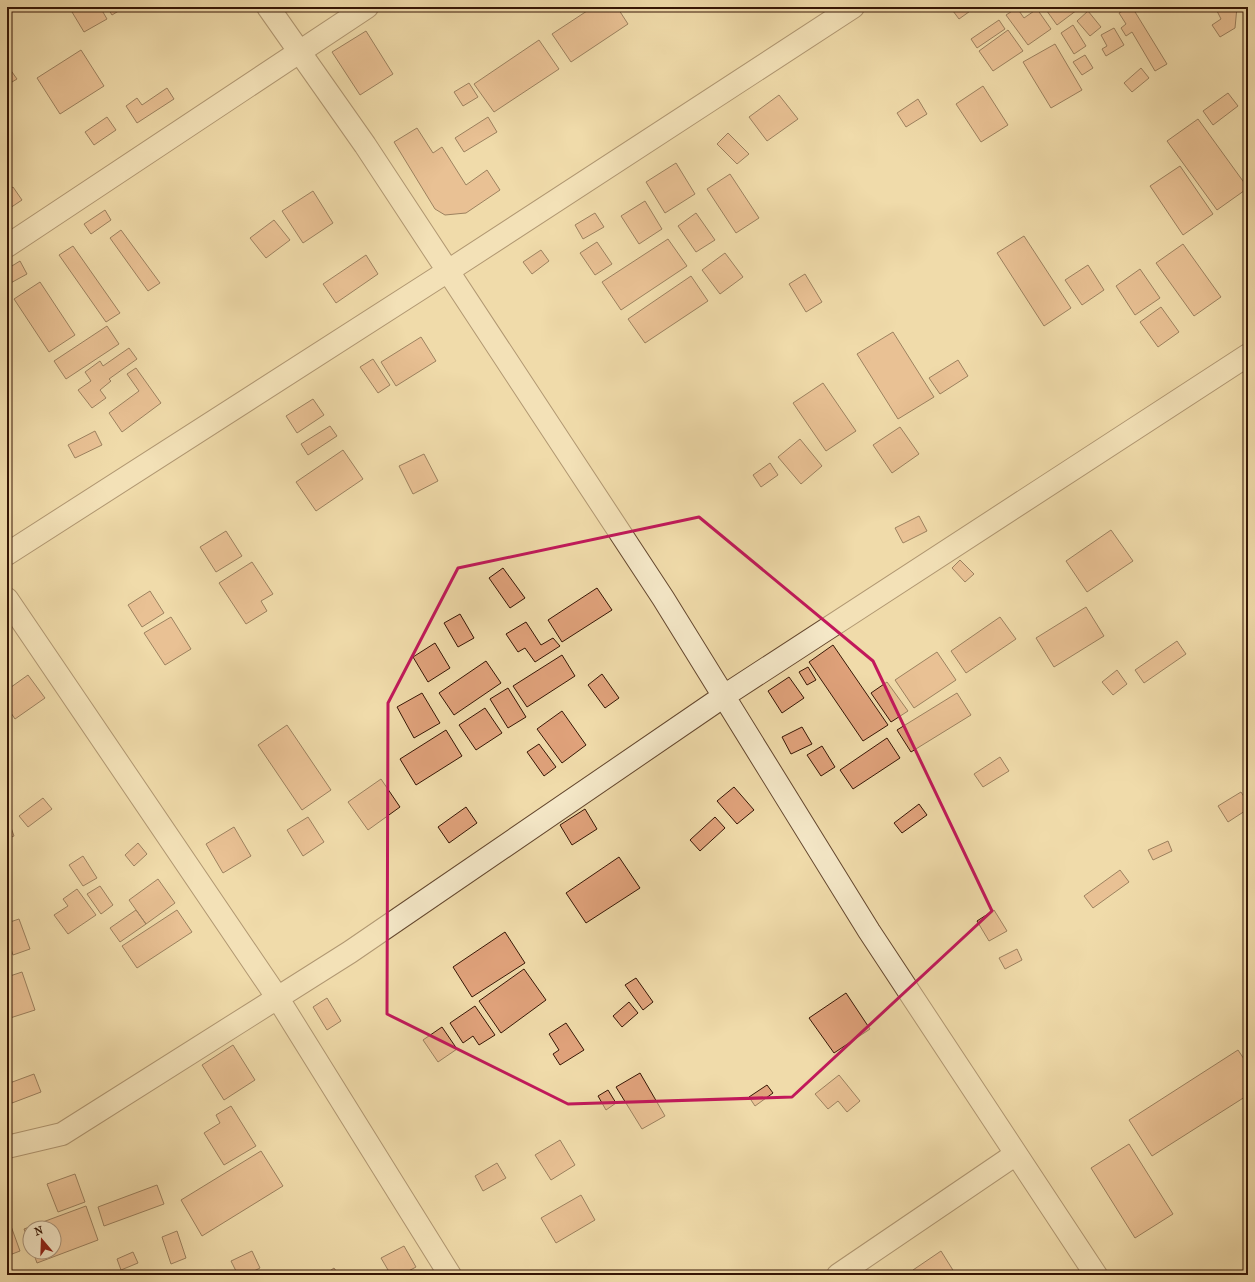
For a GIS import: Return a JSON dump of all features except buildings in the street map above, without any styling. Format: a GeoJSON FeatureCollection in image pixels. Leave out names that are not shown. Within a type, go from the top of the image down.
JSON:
{"type":"FeatureCollection","features":[{"type":"Feature","properties":{"kind":"street"},"geometry":{"type":"LineString","coordinates":[[268,7],[365,145],[663,598],[869,931],[1096,1275]]}},
{"type":"Feature","properties":{"kind":"street"},"geometry":{"type":"LineString","coordinates":[[7,246],[367,7]]}},
{"type":"Feature","properties":{"kind":"street"},"geometry":{"type":"LineString","coordinates":[[7,554],[448,271],[853,7]]}},
{"type":"Feature","properties":{"kind":"street"},"geometry":{"type":"LineString","coordinates":[[7,1147],[62,1134],[350,952],[724,696],[1248,354]]}},
{"type":"Feature","properties":{"kind":"street"},"geometry":{"type":"LineString","coordinates":[[7,599],[277,997],[450,1275]]}},
{"type":"Feature","properties":{"kind":"street"},"geometry":{"type":"LineString","coordinates":[[838,1275],[1016,1154]]}},
{"type":"Feature","properties":{"kind":"highlighted area"},"geometry":{"type":"Polygon","coordinates":[[[699,517],[873,661],[992,911],[792,1097],[568,1104],[387,1014],[388,703],[458,568],[699,517]]]}}]}
